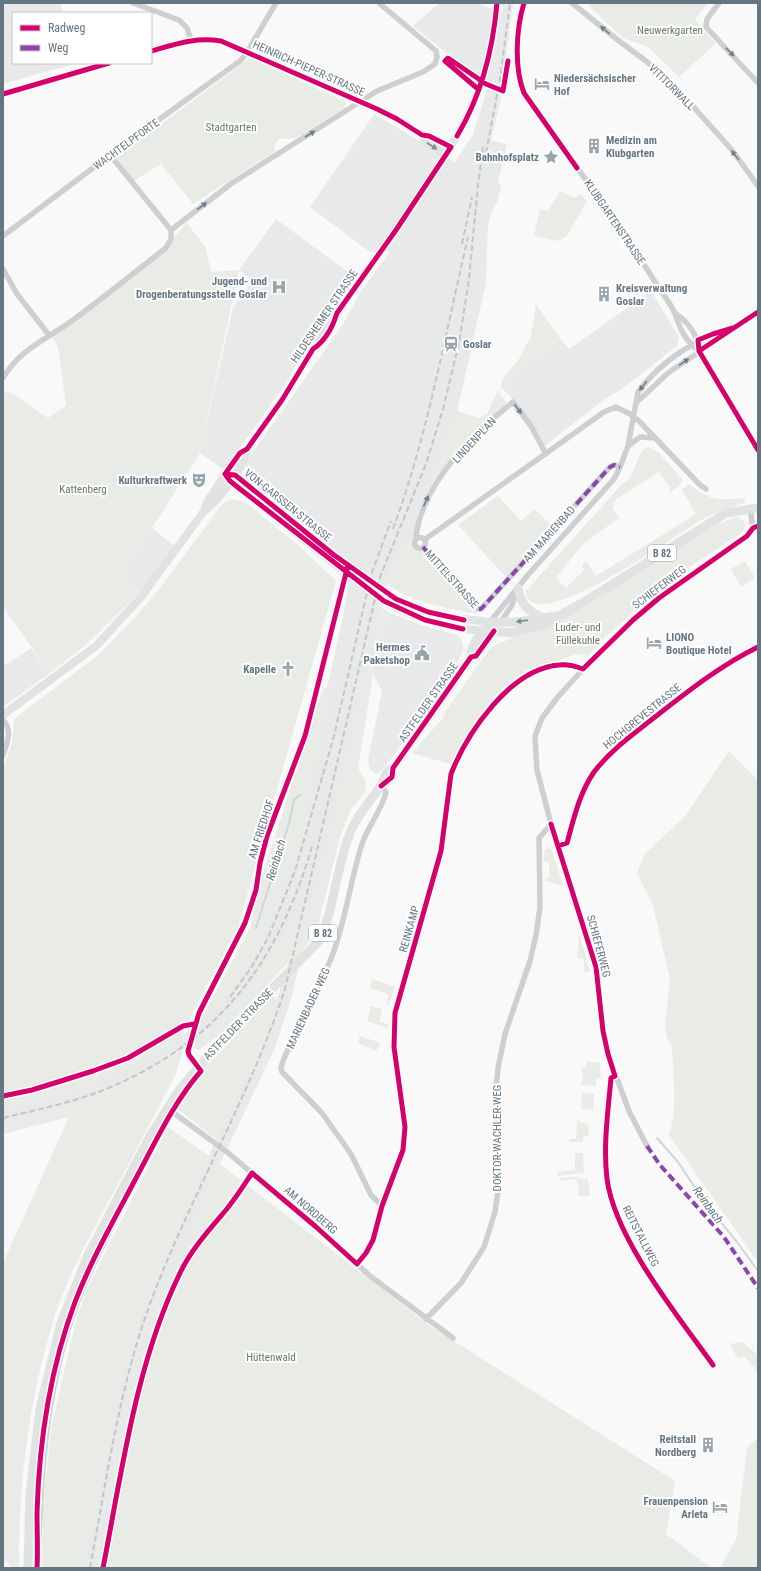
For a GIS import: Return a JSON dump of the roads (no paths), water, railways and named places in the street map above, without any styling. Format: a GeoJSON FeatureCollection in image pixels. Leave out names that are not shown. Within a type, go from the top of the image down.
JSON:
{"type":"FeatureCollection","features":[{"type":"Feature","properties":{"kind":"main road","name":"VON-GARSSEN-STRASSE"},"geometry":{"type":"LineString","coordinates":[[492,626],[511,633],[544,624],[579,605],[716,520],[754,508]]}},
{"type":"Feature","properties":{"kind":"main road"},"geometry":{"type":"LineString","coordinates":[[518,588],[524,606],[543,618]]}},
{"type":"Feature","properties":{"kind":"main road","name":"VON-GARSSEN-STRASSE"},"geometry":{"type":"LineString","coordinates":[[492,626],[500,623],[558,616]]}},
{"type":"Feature","properties":{"kind":"main road","name":"ASTFELDER STRASSE"},"geometry":{"type":"LineString","coordinates":[[471,658],[471,652],[484,630],[492,626]]}},
{"type":"Feature","properties":{"kind":"main road","name":"ASTFELDER STRASSE"},"geometry":{"type":"LineString","coordinates":[[28,1568],[29,1514],[34,1449],[44,1388],[61,1323],[88,1256],[167,1108],[198,1066],[319,941],[326,924],[344,848],[350,832],[363,809],[380,786],[392,777],[393,768],[471,658],[476,656],[492,626]]}},
{"type":"Feature","properties":{"kind":"street"},"geometry":{"type":"LineString","coordinates":[[132,3],[142,4],[179,20],[187,28],[191,40]]}},
{"type":"Feature","properties":{"kind":"street","name":"WACHTELPFORTE"},"geometry":{"type":"LineString","coordinates":[[3,236],[110,155],[240,61],[248,51],[276,3]]}},
{"type":"Feature","properties":{"kind":"street"},"geometry":{"type":"LineString","coordinates":[[171,230],[232,183],[377,91],[423,72],[435,64],[437,60],[436,51],[379,3]]}},
{"type":"Feature","properties":{"kind":"street","name":"HILDESHEIMER STRASSE"},"geometry":{"type":"LineString","coordinates":[[3,715],[96,646],[141,597],[204,511],[207,502],[240,453],[247,449],[282,400],[313,348],[320,344],[335,322],[338,313],[451,147],[470,110],[486,65],[492,40],[497,3]]}},
{"type":"Feature","properties":{"kind":"street","name":"KLUBGARTENSTRASSE"},"geometry":{"type":"LineString","coordinates":[[524,3],[520,20],[517,67],[518,76],[524,93],[599,198],[675,313],[685,320],[698,340]]}},
{"type":"Feature","properties":{"kind":"street","name":"VITITORWALL"},"geometry":{"type":"LineString","coordinates":[[572,3],[619,42],[646,61],[680,92],[732,150],[758,186]]}},
{"type":"Feature","properties":{"kind":"street"},"geometry":{"type":"LineString","coordinates":[[719,3],[706,22],[706,27],[758,82]]}},
{"type":"Feature","properties":{"kind":"street","name":"HEINRICH-PIEPER-STRASSE"},"geometry":{"type":"LineString","coordinates":[[152,51],[201,38],[221,41],[248,51],[397,119],[422,135],[430,136],[451,147]]}},
{"type":"Feature","properties":{"kind":"street"},"geometry":{"type":"LineString","coordinates":[[3,94],[106,64]]}},
{"type":"Feature","properties":{"kind":"street","name":"HEINRICH-PIEPER-STRASSE"},"geometry":{"type":"LineString","coordinates":[[422,135],[425,141],[446,155]]}},
{"type":"Feature","properties":{"kind":"street"},"geometry":{"type":"LineString","coordinates":[[3,378],[10,366],[23,352],[78,317],[166,248],[171,239],[171,230],[110,155]]}},
{"type":"Feature","properties":{"kind":"street"},"geometry":{"type":"LineString","coordinates":[[3,269],[18,294],[46,329],[49,336]]}},
{"type":"Feature","properties":{"kind":"street","name":"ASTFELDER STRASSE"},"geometry":{"type":"LineString","coordinates":[[492,626],[532,570],[614,479],[628,446],[632,415],[638,401],[657,382],[699,351],[758,312]]}},
{"type":"Feature","properties":{"kind":"street","name":"KLUBGARTENSTRASSE"},"geometry":{"type":"LineString","coordinates":[[675,313],[677,323],[691,345]]}},
{"type":"Feature","properties":{"kind":"street","name":"ASTFELDER STRASSE"},"geometry":{"type":"LineString","coordinates":[[638,401],[638,392],[649,379],[691,345],[698,340],[733,328]]}},
{"type":"Feature","properties":{"kind":"street"},"geometry":{"type":"LineString","coordinates":[[698,340],[699,351]]}},
{"type":"Feature","properties":{"kind":"street"},"geometry":{"type":"LineString","coordinates":[[691,345],[699,351],[758,450]]}},
{"type":"Feature","properties":{"kind":"street","name":"LINDENPLAN"},"geometry":{"type":"LineString","coordinates":[[417,538],[416,536],[420,516],[429,495],[446,471],[472,439],[514,402],[531,426],[546,454]]}},
{"type":"Feature","properties":{"kind":"street"},"geometry":{"type":"LineString","coordinates":[[424,540],[610,409],[616,407],[622,408],[632,415],[695,480],[706,489]]}},
{"type":"Feature","properties":{"kind":"street"},"geometry":{"type":"LineString","coordinates":[[628,446],[640,437],[655,438]]}},
{"type":"Feature","properties":{"kind":"street","name":"HILDESHEIMER STRASSE"},"geometry":{"type":"LineString","coordinates":[[204,511],[212,506],[232,478],[247,456],[247,449]]}},
{"type":"Feature","properties":{"kind":"street","name":"AM MARIENBAD"},"geometry":{"type":"LineString","coordinates":[[480,609],[610,467],[614,465],[620,467]]}},
{"type":"Feature","properties":{"kind":"street","name":"VON-GARSSEN-STRASSE"},"geometry":{"type":"LineString","coordinates":[[225,474],[396,599],[428,612],[492,626]]}},
{"type":"Feature","properties":{"kind":"street","name":"VON-GARSSEN-STRASSE"},"geometry":{"type":"LineString","coordinates":[[232,478],[325,558],[384,601],[425,620],[463,629],[484,630]]}},
{"type":"Feature","properties":{"kind":"street","name":"SCHIEFERWEG"},"geometry":{"type":"LineString","coordinates":[[647,1146],[629,1111],[615,1076],[603,1031],[596,966],[551,824],[537,770],[535,736],[542,718],[583,669],[633,620],[673,588],[747,536],[755,527],[754,508]]}},
{"type":"Feature","properties":{"kind":"street"},"geometry":{"type":"LineString","coordinates":[[417,538],[424,540],[425,544],[423,547],[419,548],[415,546],[417,538]]}},
{"type":"Feature","properties":{"kind":"street","name":"MITTELSTRASSE"},"geometry":{"type":"LineString","coordinates":[[423,547],[477,609],[480,609]]}},
{"type":"Feature","properties":{"kind":"street","name":"ASTFELDER STRASSE"},"geometry":{"type":"LineString","coordinates":[[500,623],[512,605],[518,588]]}},
{"type":"Feature","properties":{"kind":"street","name":"AM FRIEDHOF"},"geometry":{"type":"LineString","coordinates":[[198,1066],[189,1055],[188,1051],[194,1024],[245,923],[256,890],[260,863],[267,836],[305,736],[335,612]]}},
{"type":"Feature","properties":{"kind":"street","name":"HOCHGREVESTRASSE"},"geometry":{"type":"LineString","coordinates":[[558,846],[567,843],[584,790],[604,760],[621,743],[677,700],[741,655],[758,647]]}},
{"type":"Feature","properties":{"kind":"street","name":"REINKAMP"},"geometry":{"type":"LineString","coordinates":[[357,1264],[366,1253],[373,1240],[382,1206],[403,1150],[405,1127],[394,1047],[395,1013],[441,852],[451,774],[479,724],[496,702],[512,686],[531,674],[550,666],[570,665],[583,669]]}},
{"type":"Feature","properties":{"kind":"street"},"geometry":{"type":"LineString","coordinates":[[3,720],[8,724],[9,737],[3,755]]}},
{"type":"Feature","properties":{"kind":"street","name":"MARIENBADER WEG"},"geometry":{"type":"LineString","coordinates":[[380,786],[386,792],[367,828],[361,846],[340,933],[331,957],[281,1067],[282,1072],[322,1113],[351,1154],[371,1195],[382,1206]]}},
{"type":"Feature","properties":{"kind":"street","name":"DOKTOR-WACHLER-WEG"},"geometry":{"type":"LineString","coordinates":[[426,1319],[461,1283],[484,1247],[495,1212],[499,1184],[495,1099],[498,1068],[505,1034],[530,961],[536,935],[540,908],[539,838],[551,824]]}},
{"type":"Feature","properties":{"kind":"street","name":"REITSTALLWEG"},"geometry":{"type":"LineString","coordinates":[[615,1076],[611,1078],[606,1151],[607,1179],[616,1209],[633,1247],[649,1275],[713,1365]]}},
{"type":"Feature","properties":{"kind":"street","name":"AM NORDBERG"},"geometry":{"type":"LineString","coordinates":[[167,1108],[227,1152],[315,1226],[357,1264],[426,1319],[453,1338]]}},
{"type":"Feature","properties":{"kind":"waterway","name":"Reinbach"},"geometry":{"type":"LineString","coordinates":[[256,928],[289,823],[294,800],[300,795]]}},
{"type":"Feature","properties":{"kind":"waterway"},"geometry":{"type":"LineString","coordinates":[[40,1568],[45,1461],[55,1390],[63,1356],[73,1321],[85,1288],[165,1128]]}},
{"type":"Feature","properties":{"kind":"waterway","name":"Reinbach"},"geometry":{"type":"LineString","coordinates":[[657,1138],[678,1162],[706,1204],[758,1271]]}},
{"type":"Feature","properties":{"kind":"railway"},"geometry":{"type":"LineString","coordinates":[[486,153],[500,79],[510,3]]}},
{"type":"Feature","properties":{"kind":"railway"},"geometry":{"type":"LineString","coordinates":[[90,1568],[108,1467],[122,1400],[140,1333],[167,1262],[255,1068],[285,989],[380,577],[426,464],[443,409],[459,343],[469,279],[483,146]]}},
{"type":"Feature","properties":{"kind":"railway"},"geometry":{"type":"LineString","coordinates":[[462,244],[472,197]]}},
{"type":"Feature","properties":{"kind":"railway"},"geometry":{"type":"LineString","coordinates":[[393,529],[426,421],[468,237]]}},
{"type":"Feature","properties":{"kind":"railway"},"geometry":{"type":"LineString","coordinates":[[230,997],[251,968],[268,938],[295,871],[334,736],[371,575],[391,521]]}},
{"type":"Feature","properties":{"kind":"railway"},"geometry":{"type":"LineString","coordinates":[[3,1118],[71,1101],[111,1087],[150,1067],[185,1045],[215,1019],[242,990],[264,958],[283,923],[299,885],[313,843]]}},
{"type":"Feature","properties":{"kind":"place","name":"Niedersächsischer Hof"},"geometry":{"type":"Point","coordinates":[542,84]}},
{"type":"Feature","properties":{"kind":"place","name":"Medizin am Klubgarten"},"geometry":{"type":"Point","coordinates":[594,146]}},
{"type":"Feature","properties":{"kind":"place","name":"Bahnhofsplatz"},"geometry":{"type":"Point","coordinates":[551,157]}},
{"type":"Feature","properties":{"kind":"place","name":"Jugend- und Drogenberatungsstelle Goslar"},"geometry":{"type":"Point","coordinates":[279,287]}},
{"type":"Feature","properties":{"kind":"place","name":"Kreisverwaltung Goslar"},"geometry":{"type":"Point","coordinates":[604,294]}},
{"type":"Feature","properties":{"kind":"place","name":"Goslar"},"geometry":{"type":"Point","coordinates":[451,344]}},
{"type":"Feature","properties":{"kind":"place","name":"Kulturkraftwerk"},"geometry":{"type":"Point","coordinates":[199,480]}},
{"type":"Feature","properties":{"kind":"place","name":"LIONO Boutique Hotel"},"geometry":{"type":"Point","coordinates":[654,643]}},
{"type":"Feature","properties":{"kind":"place","name":"Hermes Paketshop"},"geometry":{"type":"Point","coordinates":[422,653]}},
{"type":"Feature","properties":{"kind":"place","name":"Kapelle"},"geometry":{"type":"Point","coordinates":[288,669]}},
{"type":"Feature","properties":{"kind":"place","name":"Reitstall Nordberg"},"geometry":{"type":"Point","coordinates":[708,1445]}},
{"type":"Feature","properties":{"kind":"place","name":"Frauenpension Arleta"},"geometry":{"type":"Point","coordinates":[720,1507]}},
{"type":"Feature","properties":{"kind":"park label","name":"Neuwerkgarten"},"geometry":{"type":"Point","coordinates":[670,30]}},
{"type":"Feature","properties":{"kind":"park label","name":"Stadtgarten"},"geometry":{"type":"Point","coordinates":[231,127]}},
{"type":"Feature","properties":{"kind":"park label","name":"Kattenberg"},"geometry":{"type":"Point","coordinates":[83,489]}},
{"type":"Feature","properties":{"kind":"park label","name":"Luder- und Füllekuhle"},"geometry":{"type":"Point","coordinates":[578,633]}},
{"type":"Feature","properties":{"kind":"park label","name":"Hüttenwald"},"geometry":{"type":"Point","coordinates":[271,1357]}}]}
